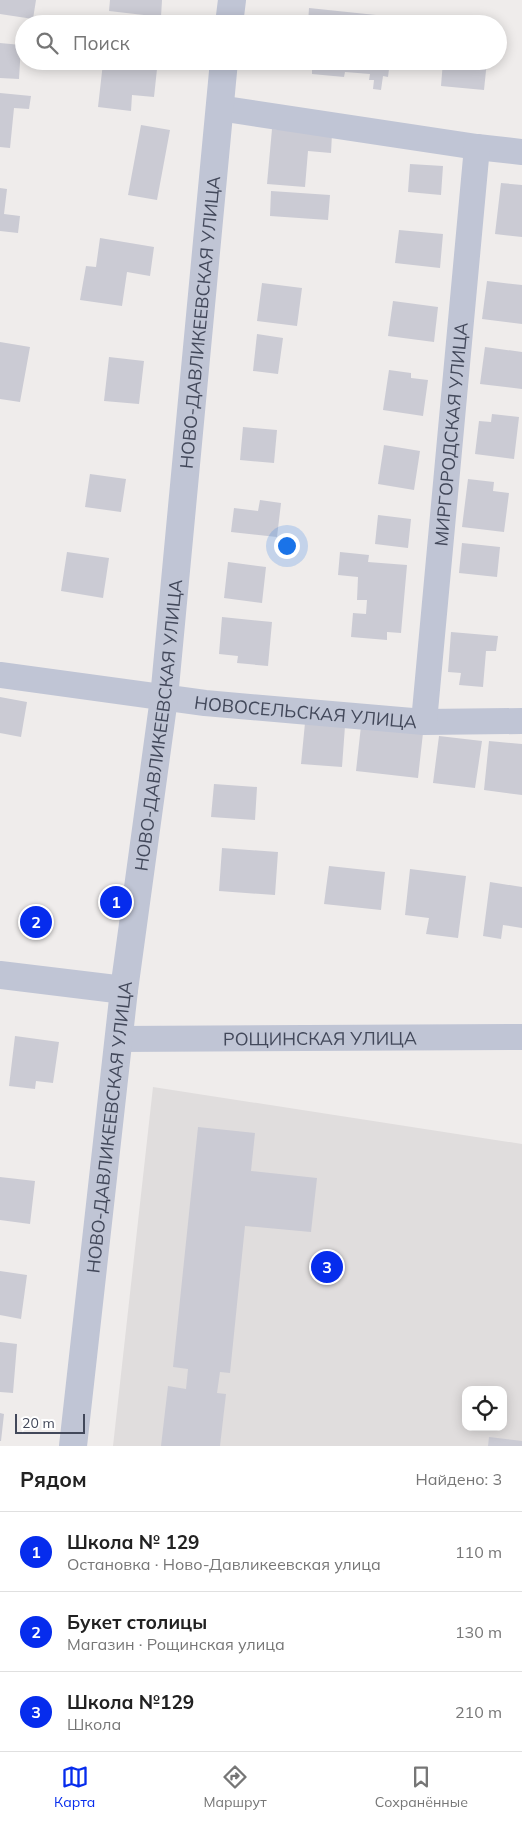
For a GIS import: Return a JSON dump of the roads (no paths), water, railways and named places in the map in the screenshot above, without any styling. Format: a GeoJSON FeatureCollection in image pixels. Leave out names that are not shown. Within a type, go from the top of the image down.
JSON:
{"type":"FeatureCollection","features":[{"type":"Feature","properties":{"kind":"street"},"geometry":{"type":"LineString","coordinates":[[230,15],[232,0]]}},
{"type":"Feature","properties":{"kind":"street","name":"НОВО-ДАВЛИКЕЕВСКАЯ УЛИЦА"},"geometry":{"type":"LineString","coordinates":[[73,1446],[118,1039],[164,698],[223,70]]}},
{"type":"Feature","properties":{"kind":"street"},"geometry":{"type":"LineString","coordinates":[[218,108],[522,152]]}},
{"type":"Feature","properties":{"kind":"street","name":"МИРГОРОДСКАЯ УЛИЦА"},"geometry":{"type":"LineString","coordinates":[[424,722],[477,147]]}},
{"type":"Feature","properties":{"kind":"street","name":"НОВОСЕЛЬСКАЯ УЛИЦА"},"geometry":{"type":"LineString","coordinates":[[0,675],[164,698],[424,722],[522,720]]}},
{"type":"Feature","properties":{"kind":"street"},"geometry":{"type":"LineString","coordinates":[[0,975],[124,990]]}},
{"type":"Feature","properties":{"kind":"street","name":"РОЩИНСКАЯ УЛИЦА"},"geometry":{"type":"LineString","coordinates":[[118,1039],[522,1037]]}},
{"type":"Feature","properties":{"kind":"place","name":"Школа № 129"},"geometry":{"type":"Point","coordinates":[116,902]}},
{"type":"Feature","properties":{"kind":"place","name":"Букет столицы"},"geometry":{"type":"Point","coordinates":[36,922]}},
{"type":"Feature","properties":{"kind":"place","name":"Школа №129"},"geometry":{"type":"Point","coordinates":[327,1267]}}]}
